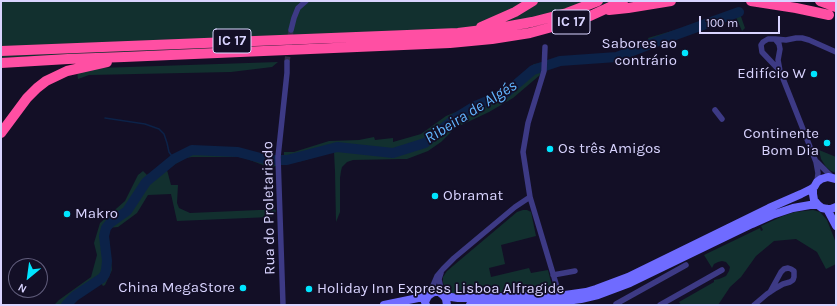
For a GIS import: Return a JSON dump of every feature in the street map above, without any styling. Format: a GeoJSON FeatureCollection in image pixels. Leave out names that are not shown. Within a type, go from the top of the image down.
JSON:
{"type":"FeatureCollection","features":[{"type":"Feature","properties":{"kind":"highway"},"geometry":{"type":"LineString","coordinates":[[464,32],[481,27],[515,12],[533,1]]}},
{"type":"Feature","properties":{"kind":"highway","name":"IC 17"},"geometry":{"type":"LineString","coordinates":[[1,51],[464,32],[532,22],[598,1]]}},
{"type":"Feature","properties":{"kind":"highway","name":"IC 17"},"geometry":{"type":"LineString","coordinates":[[1,63],[450,43],[503,38],[541,30],[579,19],[623,1]]}},
{"type":"Feature","properties":{"kind":"highway"},"geometry":{"type":"LineString","coordinates":[[599,12],[671,1]]}},
{"type":"Feature","properties":{"kind":"highway"},"geometry":{"type":"LineString","coordinates":[[751,1],[834,13]]}},
{"type":"Feature","properties":{"kind":"highway"},"geometry":{"type":"LineString","coordinates":[[794,1],[834,13]]}},
{"type":"Feature","properties":{"kind":"highway"},"geometry":{"type":"LineString","coordinates":[[820,1],[834,13]]}},
{"type":"Feature","properties":{"kind":"highway"},"geometry":{"type":"LineString","coordinates":[[1,133],[27,98],[46,81],[67,71],[124,57]]}},
{"type":"Feature","properties":{"kind":"street"},"geometry":{"type":"LineString","coordinates":[[291,30],[298,8],[306,1]]}},
{"type":"Feature","properties":{"kind":"street"},"geometry":{"type":"LineString","coordinates":[[772,38],[779,44],[778,60],[780,71],[816,162],[818,173],[813,194],[814,200],[822,208],[836,208]]}},
{"type":"Feature","properties":{"kind":"street"},"geometry":{"type":"LineString","coordinates":[[780,71],[762,52],[761,45],[765,40],[772,38],[786,40],[802,38],[836,52]]}},
{"type":"Feature","properties":{"kind":"street"},"geometry":{"type":"LineString","coordinates":[[766,56],[772,57],[777,55],[786,40]]}},
{"type":"Feature","properties":{"kind":"street"},"geometry":{"type":"LineString","coordinates":[[545,48],[544,71],[528,122],[523,152],[530,197],[562,305]]}},
{"type":"Feature","properties":{"kind":"street","name":"Rua do Proletariado"},"geometry":{"type":"LineString","coordinates":[[283,305],[278,157],[287,62]]}},
{"type":"Feature","properties":{"kind":"street"},"geometry":{"type":"LineString","coordinates":[[715,110],[722,119]]}},
{"type":"Feature","properties":{"kind":"street"},"geometry":{"type":"LineString","coordinates":[[816,162],[834,178]]}},
{"type":"Feature","properties":{"kind":"street"},"geometry":{"type":"LineString","coordinates":[[384,305],[435,292],[458,298],[544,298],[566,301],[628,277],[769,208],[802,194],[811,189],[821,179],[828,177],[834,178]]}},
{"type":"Feature","properties":{"kind":"street"},"geometry":{"type":"LineString","coordinates":[[426,305],[425,302],[428,295],[442,269],[515,207],[530,197]]}},
{"type":"Feature","properties":{"kind":"street"},"geometry":{"type":"LineString","coordinates":[[580,296],[598,295],[630,283],[772,215],[793,208],[818,205]]}},
{"type":"Feature","properties":{"kind":"street"},"geometry":{"type":"LineString","coordinates":[[827,209],[836,226]]}},
{"type":"Feature","properties":{"kind":"street"},"geometry":{"type":"LineString","coordinates":[[616,305],[686,265]]}},
{"type":"Feature","properties":{"kind":"street"},"geometry":{"type":"LineString","coordinates":[[754,305],[770,292],[793,280],[794,271],[788,268],[784,269],[770,292]]}},
{"type":"Feature","properties":{"kind":"street"},"geometry":{"type":"LineString","coordinates":[[442,269],[439,279],[447,305]]}},
{"type":"Feature","properties":{"kind":"street"},"geometry":{"type":"LineString","coordinates":[[660,305],[722,270]]}},
{"type":"Feature","properties":{"kind":"street"},"geometry":{"type":"LineString","coordinates":[[553,275],[575,271]]}},
{"type":"Feature","properties":{"kind":"street"},"geometry":{"type":"LineString","coordinates":[[470,305],[544,298]]}},
{"type":"Feature","properties":{"kind":"green space"},"geometry":{"type":"Polygon","coordinates":[[[1,1],[611,1],[573,17],[522,30],[479,36],[1,58],[1,1]]]}},
{"type":"Feature","properties":{"kind":"green space"},"geometry":{"type":"Polygon","coordinates":[[[739,11],[745,28],[742,31],[736,17],[651,45],[648,38],[739,11]]]}},
{"type":"Feature","properties":{"kind":"green space"},"geometry":{"type":"Polygon","coordinates":[[[647,44],[648,47],[618,59],[564,63],[548,68],[548,62],[563,59],[615,56],[647,44]]]}},
{"type":"Feature","properties":{"kind":"green space"},"geometry":{"type":"Polygon","coordinates":[[[278,62],[272,67],[231,72],[89,75],[78,79],[77,71],[99,68],[278,62]]]}},
{"type":"Feature","properties":{"kind":"green space"},"geometry":{"type":"Polygon","coordinates":[[[543,63],[540,75],[513,98],[489,112],[455,128],[441,142],[428,151],[407,159],[353,160],[347,162],[342,167],[341,171],[340,212],[336,222],[334,152],[298,162],[297,160],[272,167],[239,157],[186,158],[167,170],[171,185],[178,185],[177,203],[179,208],[190,213],[264,210],[269,203],[276,211],[271,217],[177,221],[171,194],[148,195],[137,213],[118,227],[108,228],[112,270],[105,285],[103,286],[101,283],[99,284],[75,301],[72,305],[54,305],[91,277],[97,255],[94,243],[100,223],[125,201],[138,175],[143,171],[147,175],[169,160],[169,158],[192,146],[242,149],[274,159],[284,158],[284,152],[294,152],[329,141],[359,140],[374,137],[375,140],[393,138],[393,142],[421,134],[446,116],[505,89],[534,64],[543,63]]]}},
{"type":"Feature","properties":{"kind":"green space"},"geometry":{"type":"Polygon","coordinates":[[[819,150],[836,157],[836,173],[826,167],[821,159],[819,150]]]}},
{"type":"Feature","properties":{"kind":"green space"},"geometry":{"type":"Polygon","coordinates":[[[523,210],[531,212],[536,236],[501,245],[505,264],[489,268],[491,277],[529,268],[531,273],[548,270],[553,290],[483,293],[452,293],[447,291],[444,286],[443,277],[447,271],[517,212],[523,210]]]}},
{"type":"Feature","properties":{"kind":"green space"},"geometry":{"type":"Polygon","coordinates":[[[813,210],[820,212],[827,220],[836,243],[836,264],[826,269],[817,252],[796,239],[774,241],[756,256],[741,277],[730,287],[718,305],[681,305],[679,302],[714,282],[714,280],[726,276],[729,271],[730,267],[726,262],[722,261],[714,264],[712,268],[704,255],[760,228],[761,231],[763,230],[761,226],[783,216],[795,212],[813,210]]]}},
{"type":"Feature","properties":{"kind":"waterway","name":"Ribeira de Algés"},"geometry":{"type":"LineString","coordinates":[[66,305],[75,296],[102,278],[105,274],[107,261],[104,236],[106,228],[110,223],[127,211],[146,182],[174,159],[192,150],[238,152],[268,160],[287,160],[337,147],[393,153],[425,143],[454,119],[475,106],[506,93],[533,70],[560,61],[617,57],[739,12]]}},
{"type":"Feature","properties":{"kind":"waterway"},"geometry":{"type":"LineString","coordinates":[[105,118],[145,124],[159,129],[164,134],[169,152],[174,159]]}},
{"type":"Feature","properties":{"kind":"tunnel"},"geometry":{"type":"LineString","coordinates":[[287,62],[291,30]]}},
{"type":"Feature","properties":{"kind":"place","name":"Sabores ao contrário"},"geometry":{"type":"Point","coordinates":[685,53]}},
{"type":"Feature","properties":{"kind":"place","name":"Edifício W"},"geometry":{"type":"Point","coordinates":[814,74]}},
{"type":"Feature","properties":{"kind":"place","name":"Continente Bom Dia"},"geometry":{"type":"Point","coordinates":[827,143]}},
{"type":"Feature","properties":{"kind":"place","name":"Os três Amigos"},"geometry":{"type":"Point","coordinates":[550,149]}},
{"type":"Feature","properties":{"kind":"place","name":"Obramat"},"geometry":{"type":"Point","coordinates":[435,196]}},
{"type":"Feature","properties":{"kind":"place","name":"Makro"},"geometry":{"type":"Point","coordinates":[67,214]}},
{"type":"Feature","properties":{"kind":"place","name":"China MegaStore"},"geometry":{"type":"Point","coordinates":[243,288]}},
{"type":"Feature","properties":{"kind":"place","name":"Holiday Inn Express Lisboa Alfragide"},"geometry":{"type":"Point","coordinates":[309,289]}}]}
